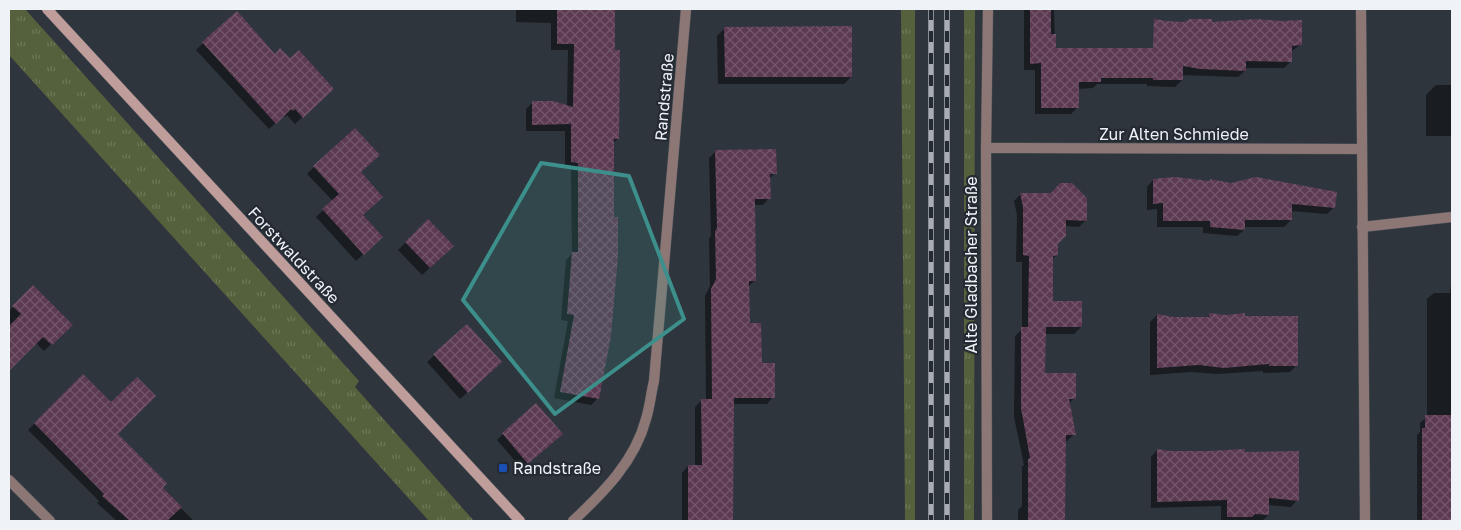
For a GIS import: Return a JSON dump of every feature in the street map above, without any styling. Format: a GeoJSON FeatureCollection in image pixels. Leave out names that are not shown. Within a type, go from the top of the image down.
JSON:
{"type":"FeatureCollection","features":[{"type":"Feature","properties":{"kind":"street","name":"Forstwaldstraße"},"geometry":{"type":"LineString","coordinates":[[47,9],[520,521]]}},
{"type":"Feature","properties":{"kind":"street","name":"Randstraße"},"geometry":{"type":"LineString","coordinates":[[573,521],[605,491],[631,457],[646,420],[654,380],[686,9]]}},
{"type":"Feature","properties":{"kind":"street","name":"Alte Gladbacher Straße"},"geometry":{"type":"LineString","coordinates":[[987,521],[986,148],[988,9]]}},
{"type":"Feature","properties":{"kind":"street"},"geometry":{"type":"LineString","coordinates":[[1361,9],[1365,521]]}},
{"type":"Feature","properties":{"kind":"street","name":"Zur Alten Schmiede"},"geometry":{"type":"LineString","coordinates":[[986,148],[1362,150]]}},
{"type":"Feature","properties":{"kind":"street"},"geometry":{"type":"LineString","coordinates":[[1362,227],[1452,218]]}},
{"type":"Feature","properties":{"kind":"street"},"geometry":{"type":"LineString","coordinates":[[9,480],[50,521]]}},
{"type":"Feature","properties":{"kind":"highlighted area"},"geometry":{"type":"Polygon","coordinates":[[[541,163],[629,176],[684,319],[555,414],[463,300],[541,163]]]}},
{"type":"Feature","properties":{"kind":"green space"},"geometry":{"type":"Polygon","coordinates":[[[9,9],[25,9],[359,381],[355,387],[474,521],[429,521],[9,55],[9,9]]]}},
{"type":"Feature","properties":{"kind":"green space"},"geometry":{"type":"Polygon","coordinates":[[[901,9],[915,9],[915,521],[905,521],[901,9]]]}},
{"type":"Feature","properties":{"kind":"green space"},"geometry":{"type":"Polygon","coordinates":[[[964,9],[975,9],[974,521],[964,521],[964,9]]]}},
{"type":"Feature","properties":{"kind":"building"},"geometry":{"type":"Polygon","coordinates":[[[557,9],[615,9],[615,50],[620,50],[619,139],[614,139],[614,217],[618,217],[618,256],[611,336],[599,399],[560,392],[574,315],[567,314],[572,252],[578,252],[578,163],[571,162],[571,124],[532,125],[532,101],[553,101],[573,107],[574,44],[557,44],[557,9]]]}},
{"type":"Feature","properties":{"kind":"building"},"geometry":{"type":"Polygon","coordinates":[[[1030,9],[1051,9],[1051,34],[1056,34],[1056,48],[1153,48],[1154,19],[1184,22],[1190,19],[1212,19],[1212,22],[1256,19],[1302,20],[1302,45],[1292,46],[1292,62],[1246,61],[1246,71],[1200,69],[1183,66],[1183,80],[1101,78],[1101,82],[1079,82],[1079,108],[1041,108],[1041,63],[1030,64],[1030,9]]]}},
{"type":"Feature","properties":{"kind":"building"},"geometry":{"type":"Polygon","coordinates":[[[237,11],[275,54],[280,48],[290,58],[299,50],[334,89],[303,118],[295,109],[293,111],[291,109],[276,124],[202,42],[237,11]]]}},
{"type":"Feature","properties":{"kind":"building"},"geometry":{"type":"Polygon","coordinates":[[[852,26],[852,77],[725,77],[724,27],[852,26]]]}},
{"type":"Feature","properties":{"kind":"building"},"geometry":{"type":"Polygon","coordinates":[[[355,128],[380,155],[361,172],[383,197],[363,215],[383,237],[364,255],[322,209],[339,194],[313,166],[355,128]]]}},
{"type":"Feature","properties":{"kind":"building"},"geometry":{"type":"Polygon","coordinates":[[[776,149],[777,174],[770,174],[771,199],[755,199],[756,281],[749,281],[750,323],[761,323],[762,363],[775,363],[775,398],[734,398],[733,521],[688,521],[688,465],[702,465],[701,399],[712,399],[711,289],[716,279],[715,231],[717,228],[715,150],[776,149]]]}},
{"type":"Feature","properties":{"kind":"building"},"geometry":{"type":"Polygon","coordinates":[[[1175,177],[1210,181],[1210,179],[1231,183],[1256,177],[1337,192],[1335,208],[1292,204],[1292,220],[1245,220],[1245,230],[1210,227],[1210,221],[1163,221],[1163,203],[1153,204],[1153,179],[1175,177]]]}},
{"type":"Feature","properties":{"kind":"building"},"geometry":{"type":"Polygon","coordinates":[[[1060,183],[1072,183],[1087,198],[1087,221],[1066,220],[1066,236],[1058,244],[1058,255],[1053,256],[1053,301],[1082,301],[1082,327],[1046,327],[1045,373],[1076,373],[1076,399],[1069,399],[1076,435],[1066,435],[1065,521],[1028,521],[1028,459],[1030,458],[1021,408],[1021,327],[1028,327],[1029,256],[1023,255],[1023,207],[1020,193],[1051,193],[1060,183]]]}},
{"type":"Feature","properties":{"kind":"building"},"geometry":{"type":"Polygon","coordinates":[[[428,219],[454,246],[430,268],[405,242],[428,219]]]}},
{"type":"Feature","properties":{"kind":"building"},"geometry":{"type":"Polygon","coordinates":[[[33,285],[73,325],[52,345],[43,337],[9,371],[9,326],[21,314],[12,306],[33,285]]]}},
{"type":"Feature","properties":{"kind":"building"},"geometry":{"type":"Polygon","coordinates":[[[1209,313],[1226,315],[1245,313],[1245,316],[1298,316],[1298,366],[1269,366],[1269,364],[1224,368],[1199,365],[1157,368],[1157,314],[1173,317],[1209,317],[1209,313]]]}},
{"type":"Feature","properties":{"kind":"building"},"geometry":{"type":"Polygon","coordinates":[[[467,324],[502,362],[468,393],[433,354],[467,324]]]}},
{"type":"Feature","properties":{"kind":"building"},"geometry":{"type":"Polygon","coordinates":[[[83,374],[111,402],[137,377],[156,396],[118,434],[167,483],[163,488],[182,507],[167,521],[130,521],[102,496],[104,494],[34,423],[83,374]]]}},
{"type":"Feature","properties":{"kind":"building"},"geometry":{"type":"Polygon","coordinates":[[[536,403],[563,434],[528,464],[502,433],[536,403]]]}},
{"type":"Feature","properties":{"kind":"building"},"geometry":{"type":"Polygon","coordinates":[[[1425,415],[1452,415],[1452,521],[1422,521],[1422,428],[1425,428],[1425,415]]]}},
{"type":"Feature","properties":{"kind":"building"},"geometry":{"type":"Polygon","coordinates":[[[1157,449],[1170,451],[1245,449],[1245,452],[1299,451],[1299,501],[1269,498],[1269,515],[1255,514],[1252,517],[1227,517],[1227,500],[1157,502],[1157,449]]]}},
{"type":"Feature","properties":{"kind":"railway"},"geometry":{"type":"LineString","coordinates":[[931,9],[931,521]]}},
{"type":"Feature","properties":{"kind":"railway"},"geometry":{"type":"LineString","coordinates":[[947,9],[947,521]]}},
{"type":"Feature","properties":{"kind":"place","name":"Randstraße"},"geometry":{"type":"Point","coordinates":[503,468]}}]}
